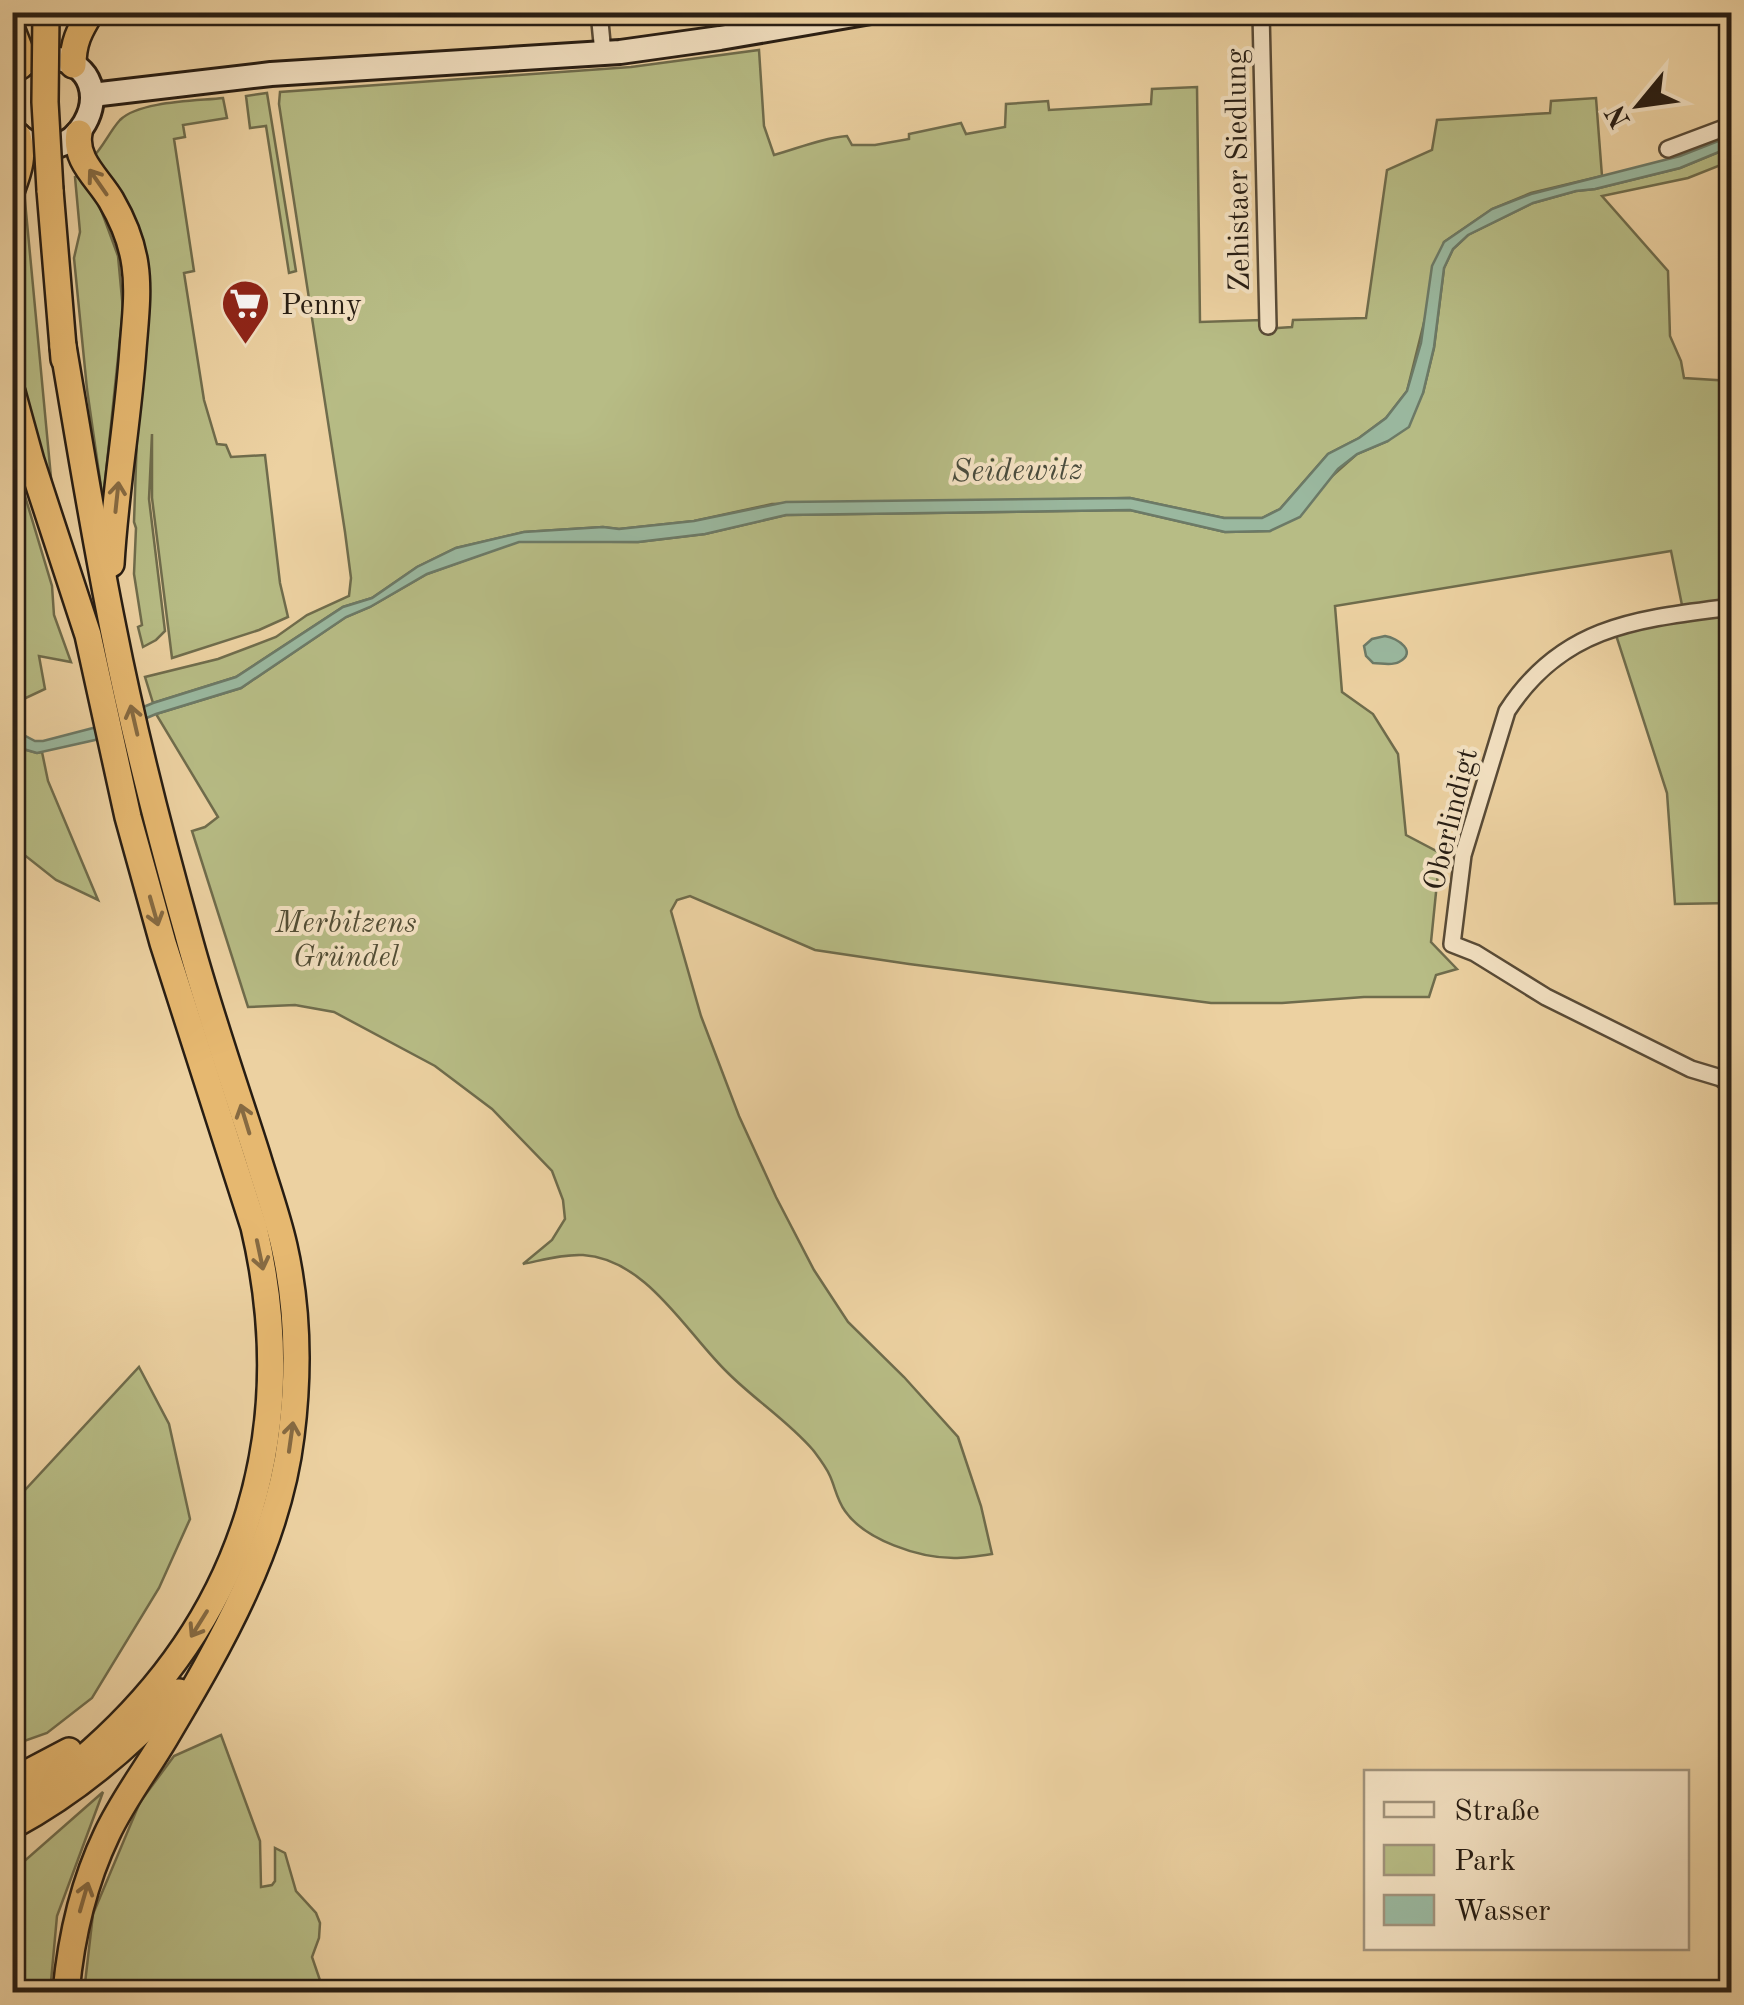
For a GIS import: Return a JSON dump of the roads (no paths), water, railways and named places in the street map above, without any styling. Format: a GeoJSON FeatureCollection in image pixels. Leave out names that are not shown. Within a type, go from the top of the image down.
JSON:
{"type":"FeatureCollection","features":[{"type":"Feature","properties":{"kind":"highway"},"geometry":{"type":"LineString","coordinates":[[74,65],[73,47],[91,12]]}},
{"type":"Feature","properties":{"kind":"highway"},"geometry":{"type":"LineString","coordinates":[[46,13],[50,190],[63,346],[128,817],[263,1266],[270,1314],[271,1393],[257,1486],[250,1580],[210,1659],[106,1835],[78,1916],[66,1992]]}},
{"type":"Feature","properties":{"kind":"highway"},"geometry":{"type":"LineString","coordinates":[[12,30],[19,48],[16,70]]}},
{"type":"Feature","properties":{"kind":"highway"},"geometry":{"type":"LineString","coordinates":[[12,189],[22,155],[16,132]]}},
{"type":"Feature","properties":{"kind":"highway"},"geometry":{"type":"LineString","coordinates":[[80,133],[77,143],[83,161],[112,202],[136,268],[132,370],[101,632]]}},
{"type":"Feature","properties":{"kind":"highway"},"geometry":{"type":"LineString","coordinates":[[12,392],[32,461],[101,632],[155,811],[188,936],[275,1212],[290,1282],[296,1335],[296,1390],[282,1485],[255,1534],[226,1574],[181,1653],[130,1716],[91,1752],[12,1807]]}},
{"type":"Feature","properties":{"kind":"highway"},"geometry":{"type":"LineString","coordinates":[[12,1826],[103,1767],[148,1726],[210,1659]]}},
{"type":"Feature","properties":{"kind":"highway"},"geometry":{"type":"LineString","coordinates":[[12,1781],[130,1716]]}},
{"type":"Feature","properties":{"kind":"main road"},"geometry":{"type":"LineString","coordinates":[[92,95],[271,74],[603,53],[871,12]]}},
{"type":"Feature","properties":{"kind":"main road"},"geometry":{"type":"LineString","coordinates":[[16,70],[32,59],[60,59],[74,65],[92,95],[90,115],[80,133],[69,141],[43,146],[16,132]]}},
{"type":"Feature","properties":{"kind":"street"},"geometry":{"type":"LineString","coordinates":[[599,12],[603,53]]}},
{"type":"Feature","properties":{"kind":"street","name":"Zehistaer Siedlung"},"geometry":{"type":"LineString","coordinates":[[1261,12],[1268,326]]}},
{"type":"Feature","properties":{"kind":"street"},"geometry":{"type":"LineString","coordinates":[[1668,149],[1732,125]]}},
{"type":"Feature","properties":{"kind":"street","name":"Oberlindigt"},"geometry":{"type":"LineString","coordinates":[[1732,607],[1640,619],[1584,639],[1564,650],[1520,691],[1507,711],[1462,855],[1452,944],[1475,952],[1546,997],[1691,1069],[1721,1078],[1732,1087]]}},
{"type":"Feature","properties":{"kind":"water"},"geometry":{"type":"Polygon","coordinates":[[[1731,136],[1731,147],[1680,168],[1533,203],[1468,235],[1453,249],[1444,268],[1434,347],[1423,393],[1409,427],[1357,454],[1338,469],[1300,517],[1270,531],[1225,532],[1130,510],[786,515],[705,534],[638,542],[519,542],[427,574],[346,617],[241,688],[156,714],[95,740],[37,753],[13,746],[12,729],[43,741],[93,728],[153,703],[236,677],[343,607],[372,598],[417,567],[456,548],[524,532],[619,529],[694,521],[786,502],[1130,498],[1224,518],[1262,518],[1280,509],[1328,454],[1386,418],[1407,391],[1421,343],[1432,266],[1444,242],[1492,209],[1531,194],[1680,156],[1731,136]]]}},
{"type":"Feature","properties":{"kind":"water"},"geometry":{"type":"Polygon","coordinates":[[[1385,636],[1400,642],[1407,654],[1396,663],[1373,663],[1364,646],[1385,636]]]}},
{"type":"Feature","properties":{"kind":"place","name":"Penny"},"geometry":{"type":"Point","coordinates":[246,346]}},
{"type":"Feature","properties":{"kind":"water label","name":"Seidewitz"},"geometry":{"type":"Point","coordinates":[1017,469]}},
{"type":"Feature","properties":{"kind":"park label","name":"Merbitzens Gründel"},"geometry":{"type":"Point","coordinates":[346,939]}}]}
